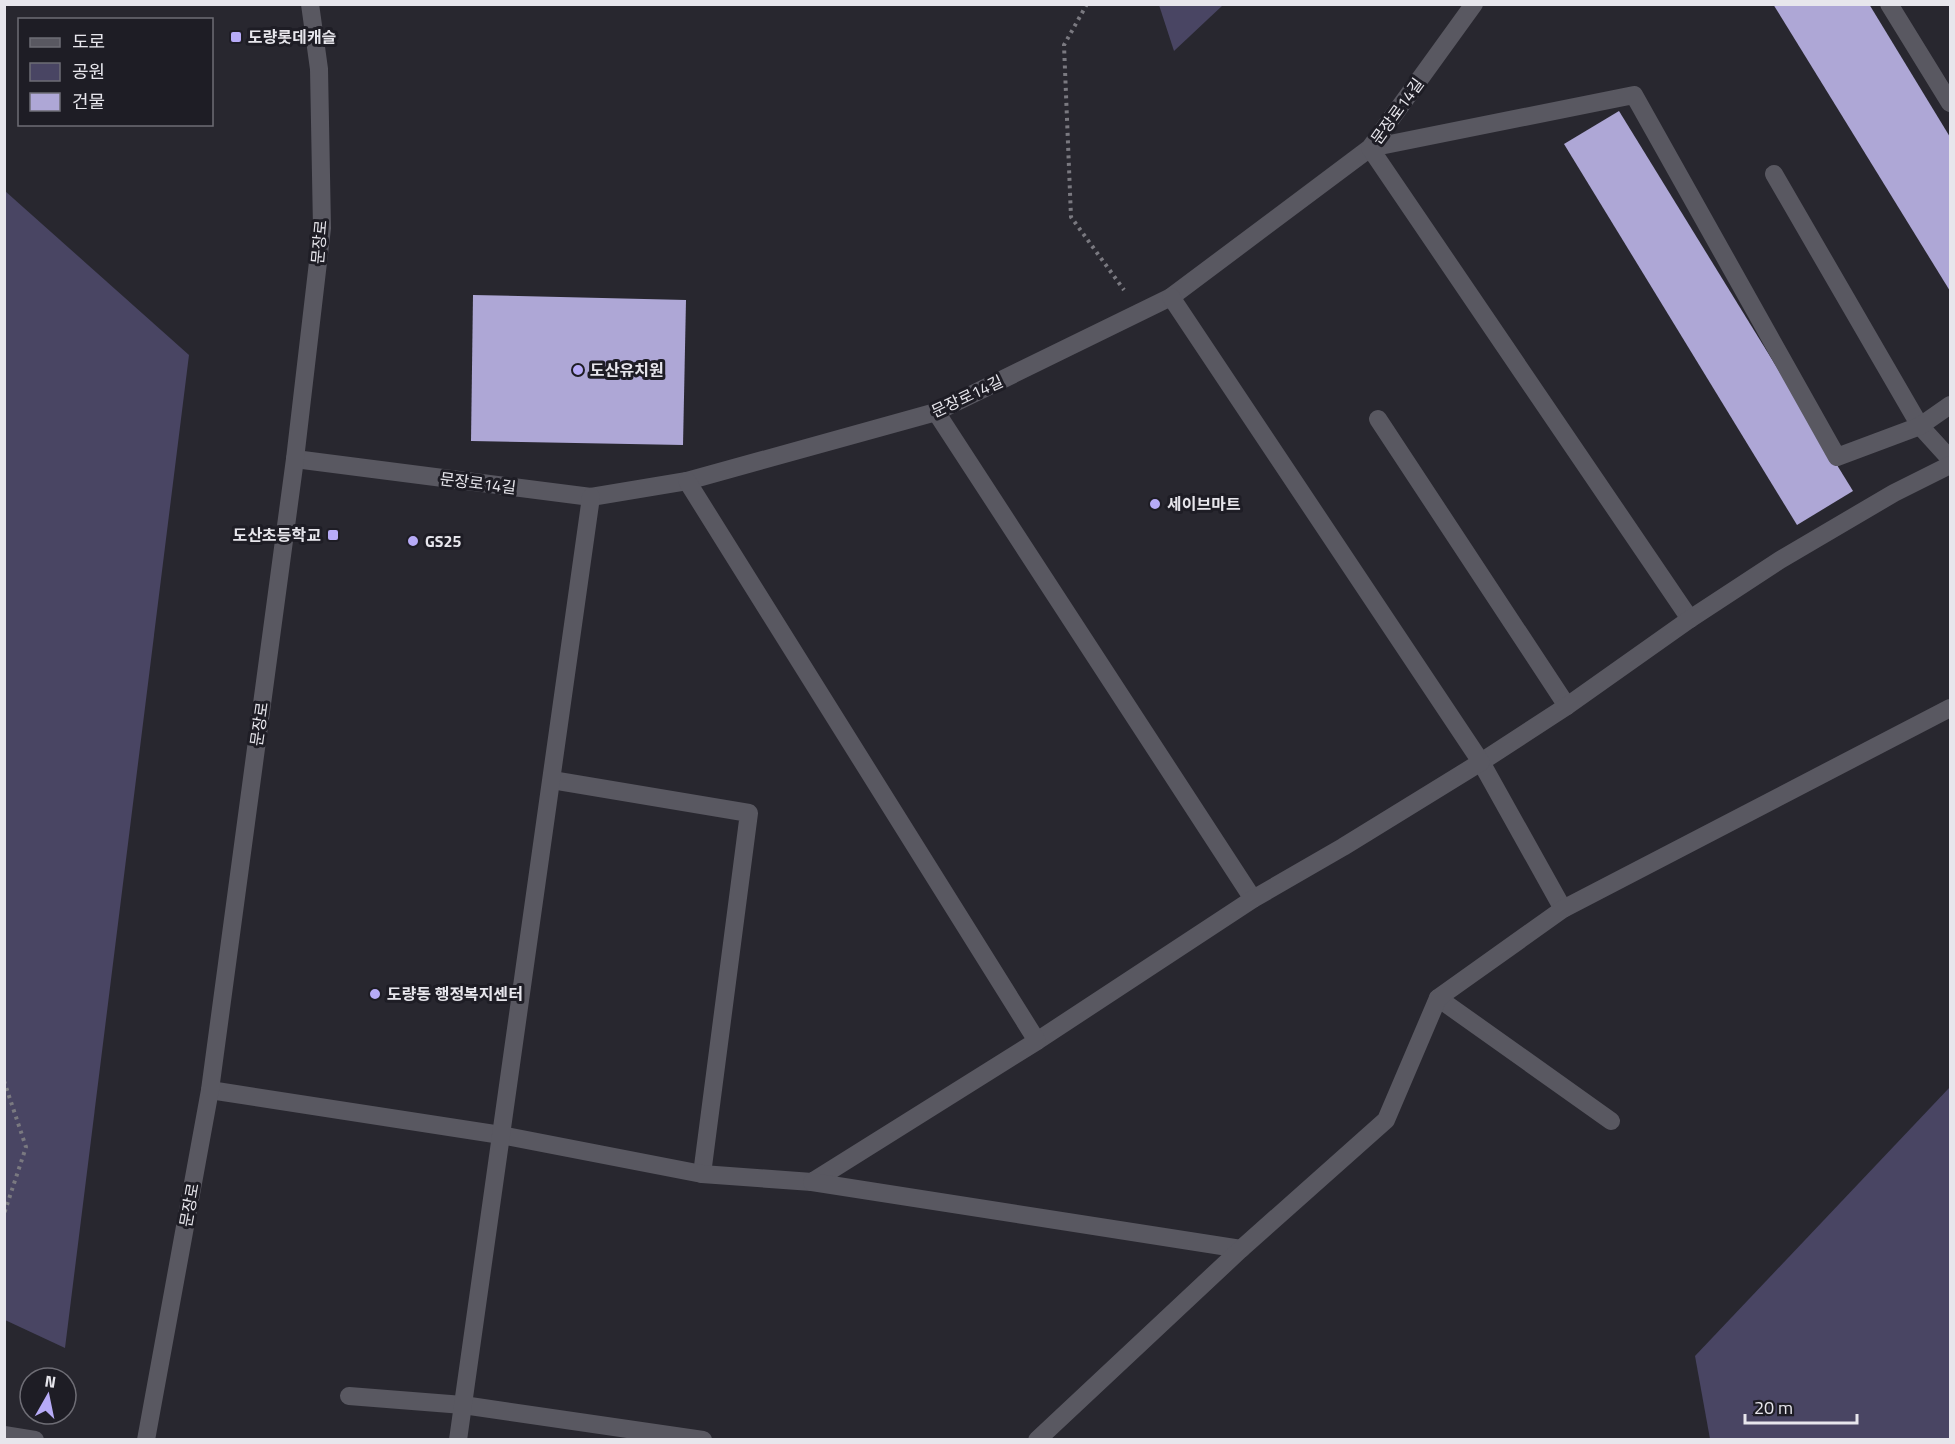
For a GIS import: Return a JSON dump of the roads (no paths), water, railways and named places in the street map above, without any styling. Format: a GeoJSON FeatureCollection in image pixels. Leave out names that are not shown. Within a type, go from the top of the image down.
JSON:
{"type":"FeatureCollection","features":[{"type":"Feature","properties":{"kind":"street","name":"문장로"},"geometry":{"type":"LineString","coordinates":[[146,1440],[210,1090],[295,459],[322,228],[319,69],[310,4]]}},
{"type":"Feature","properties":{"kind":"street","name":"문장로14길"},"geometry":{"type":"LineString","coordinates":[[295,459],[591,497],[687,481],[936,412],[1171,297],[1370,148],[1474,4]]}},
{"type":"Feature","properties":{"kind":"street"},"geometry":{"type":"LineString","coordinates":[[1889,4],[1950,104]]}},
{"type":"Feature","properties":{"kind":"street"},"geometry":{"type":"LineString","coordinates":[[1690,619],[1370,148],[1634,94],[1837,457],[1920,426],[1950,405]]}},
{"type":"Feature","properties":{"kind":"street"},"geometry":{"type":"LineString","coordinates":[[1774,174],[1920,426],[1950,459]]}},
{"type":"Feature","properties":{"kind":"street"},"geometry":{"type":"LineString","coordinates":[[1171,297],[1481,762],[1563,909]]}},
{"type":"Feature","properties":{"kind":"street"},"geometry":{"type":"LineString","coordinates":[[936,412],[1253,899]]}},
{"type":"Feature","properties":{"kind":"street"},"geometry":{"type":"LineString","coordinates":[[1378,419],[1567,706]]}},
{"type":"Feature","properties":{"kind":"street"},"geometry":{"type":"LineString","coordinates":[[812,1182],[1037,1041],[1253,899],[1481,762],[1780,560],[1894,493],[1950,465]]}},
{"type":"Feature","properties":{"kind":"street"},"geometry":{"type":"LineString","coordinates":[[687,481],[1037,1041]]}},
{"type":"Feature","properties":{"kind":"street"},"geometry":{"type":"LineString","coordinates":[[458,1440],[591,497]]}},
{"type":"Feature","properties":{"kind":"street"},"geometry":{"type":"LineString","coordinates":[[1037,1440],[1241,1249],[1386,1120],[1438,998],[1563,909],[1950,708]]}},
{"type":"Feature","properties":{"kind":"street"},"geometry":{"type":"LineString","coordinates":[[552,780],[749,813],[702,1174]]}},
{"type":"Feature","properties":{"kind":"street"},"geometry":{"type":"LineString","coordinates":[[1438,998],[1611,1121]]}},
{"type":"Feature","properties":{"kind":"street"},"geometry":{"type":"LineString","coordinates":[[210,1090],[501,1135],[702,1174],[812,1182],[1241,1249]]}},
{"type":"Feature","properties":{"kind":"street"},"geometry":{"type":"LineString","coordinates":[[349,1396],[463,1405],[703,1440]]}},
{"type":"Feature","properties":{"kind":"street"},"geometry":{"type":"LineString","coordinates":[[4,1435],[35,1440]]}},
{"type":"Feature","properties":{"kind":"place","name":"도량롯데캐슬"},"geometry":{"type":"Point","coordinates":[236,37]}},
{"type":"Feature","properties":{"kind":"place","name":"도산유치원"},"geometry":{"type":"Point","coordinates":[578,370]}},
{"type":"Feature","properties":{"kind":"place","name":"세이브마트"},"geometry":{"type":"Point","coordinates":[1155,504]}},
{"type":"Feature","properties":{"kind":"place","name":"도산초등학교"},"geometry":{"type":"Point","coordinates":[333,535]}},
{"type":"Feature","properties":{"kind":"place","name":"GS25"},"geometry":{"type":"Point","coordinates":[413,541]}},
{"type":"Feature","properties":{"kind":"place","name":"도량동 행정복지센터"},"geometry":{"type":"Point","coordinates":[375,994]}}]}
